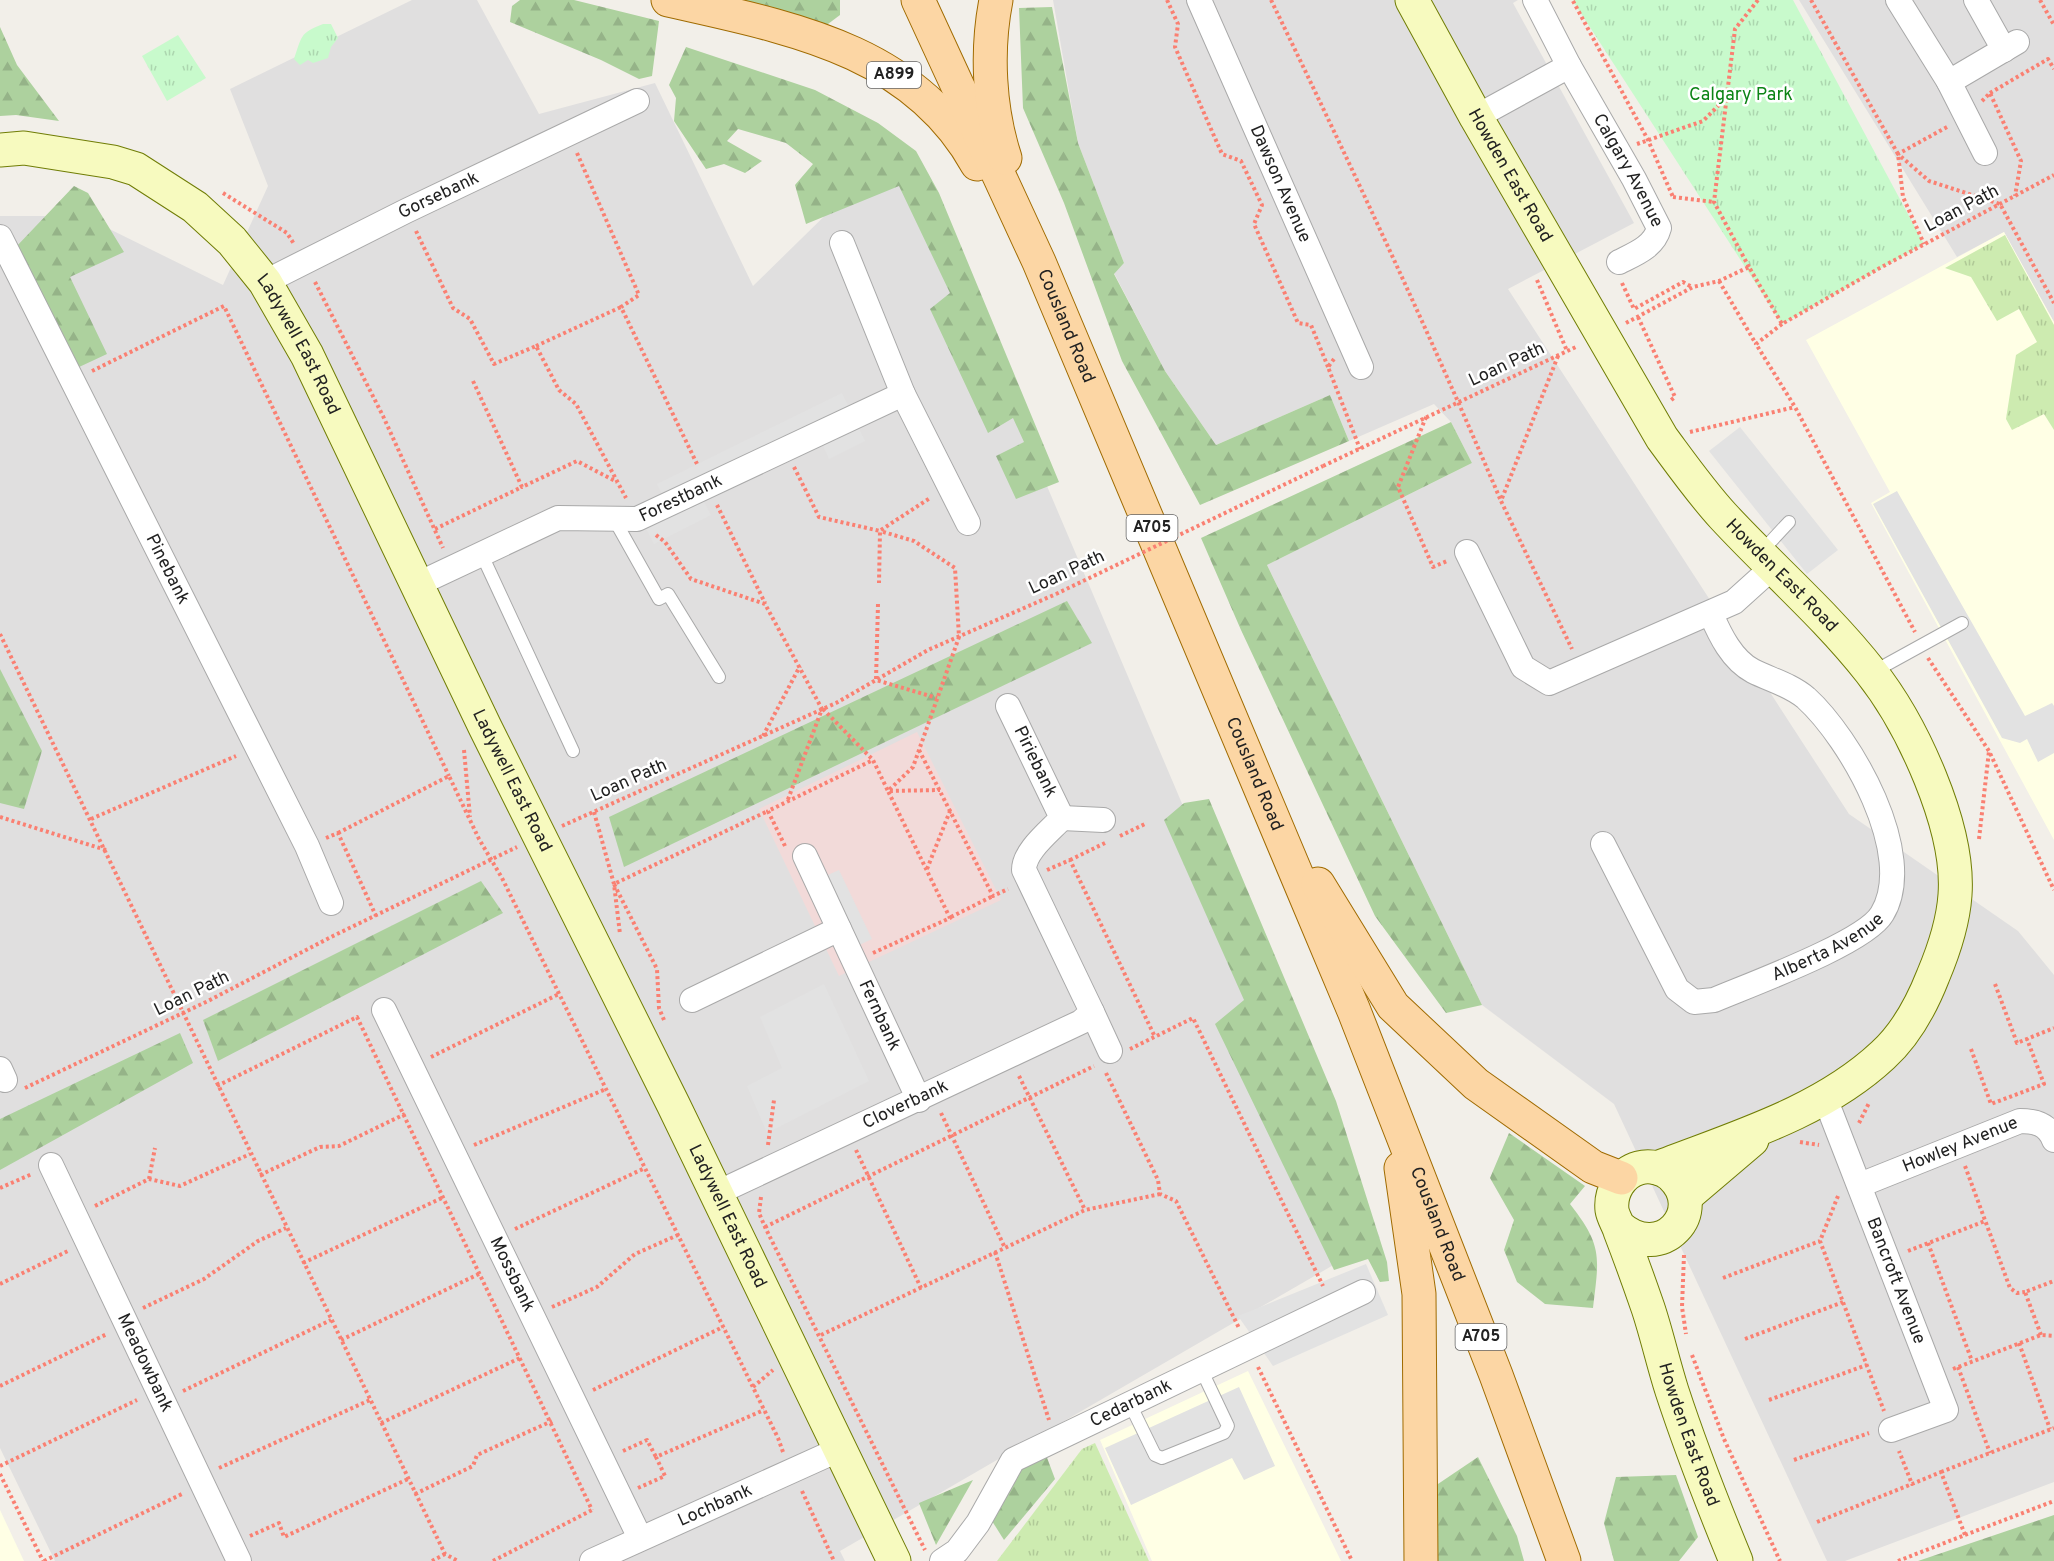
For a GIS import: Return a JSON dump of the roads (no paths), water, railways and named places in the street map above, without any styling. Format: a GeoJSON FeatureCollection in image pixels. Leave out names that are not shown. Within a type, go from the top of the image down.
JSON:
{"type":"FeatureCollection","features":[{"type":"Feature","properties":{"kind":"main road","name":"A899"},"geometry":{"type":"LineString","coordinates":[[669,0],[824,39],[910,84],[939,113],[970,150],[993,191],[1039,262]]}},
{"type":"Feature","properties":{"kind":"main road","name":"Cousland Road"},"geometry":{"type":"LineString","coordinates":[[918,0],[1039,262],[1264,796],[1394,1115],[1496,1375],[1564,1561]]}},
{"type":"Feature","properties":{"kind":"main road"},"geometry":{"type":"LineString","coordinates":[[996,0],[992,20],[990,77],[1002,151],[1039,262]]}},
{"type":"Feature","properties":{"kind":"main road"},"geometry":{"type":"LineString","coordinates":[[1264,796],[1393,1006],[1476,1084],[1593,1167],[1621,1179]]}},
{"type":"Feature","properties":{"kind":"main road"},"geometry":{"type":"LineString","coordinates":[[1394,1115],[1419,1294],[1421,1561]]}},
{"type":"Feature","properties":{"kind":"street","name":"Dawson Avenue"},"geometry":{"type":"LineString","coordinates":[[1199,0],[1361,367]]}},
{"type":"Feature","properties":{"kind":"street","name":"Howden East Road"},"geometry":{"type":"LineString","coordinates":[[1412,0],[1476,117],[1662,438],[1697,487],[1822,615],[1872,673],[1910,736],[1938,793],[1952,850],[1955,894],[1946,944],[1926,994],[1908,1025],[1883,1055],[1825,1098],[1769,1125],[1657,1168],[1638,1168],[1621,1179],[1612,1194],[1612,1211],[1648,1309],[1672,1392],[1736,1561]]}},
{"type":"Feature","properties":{"kind":"street","name":"Calgary Avenue"},"geometry":{"type":"LineString","coordinates":[[1535,0],[1659,228],[1656,237],[1647,248],[1619,262]]}},
{"type":"Feature","properties":{"kind":"street"},"geometry":{"type":"LineString","coordinates":[[1898,0],[1949,82],[1985,153]]}},
{"type":"Feature","properties":{"kind":"street"},"geometry":{"type":"LineString","coordinates":[[1949,82],[2011,46],[1976,0]]}},
{"type":"Feature","properties":{"kind":"street"},"geometry":{"type":"LineString","coordinates":[[1476,117],[1569,66]]}},
{"type":"Feature","properties":{"kind":"street","name":"Gorsebank"},"geometry":{"type":"LineString","coordinates":[[265,282],[568,134],[610,103],[637,101]]}},
{"type":"Feature","properties":{"kind":"street","name":"Ladywell East Road"},"geometry":{"type":"LineString","coordinates":[[0,150],[24,148],[113,162],[136,169],[195,207],[232,241],[265,282],[307,355],[485,727],[717,1193],[838,1450],[894,1561]]}},
{"type":"Feature","properties":{"kind":"street","name":"Pinebank"},"geometry":{"type":"LineString","coordinates":[[0,237],[307,846],[331,903]]}},
{"type":"Feature","properties":{"kind":"street"},"geometry":{"type":"LineString","coordinates":[[842,243],[903,394],[968,523]]}},
{"type":"Feature","properties":{"kind":"street","name":"Forestbank"},"geometry":{"type":"LineString","coordinates":[[418,584],[558,518],[637,519],[903,394]]}},
{"type":"Feature","properties":{"kind":"street"},"geometry":{"type":"LineString","coordinates":[[1467,552],[1523,667],[1548,683],[1583,671],[1734,602],[1767,560]]}},
{"type":"Feature","properties":{"kind":"street","name":"Alberta Avenue"},"geometry":{"type":"LineString","coordinates":[[1603,844],[1677,989],[1694,1002],[1714,1000],[1856,938],[1882,914],[1893,881],[1891,850],[1882,818],[1846,749],[1823,716],[1804,697],[1781,683],[1751,671],[1736,658],[1710,614]]}},
{"type":"Feature","properties":{"kind":"street","name":"Piriebank"},"geometry":{"type":"LineString","coordinates":[[1008,706],[1062,818]]}},
{"type":"Feature","properties":{"kind":"street","name":"Piriebank"},"geometry":{"type":"LineString","coordinates":[[1062,818],[1103,820]]}},
{"type":"Feature","properties":{"kind":"street","name":"Piriebank"},"geometry":{"type":"LineString","coordinates":[[1062,818],[1024,862],[1027,880],[1092,1012]]}},
{"type":"Feature","properties":{"kind":"street","name":"Fernbank"},"geometry":{"type":"LineString","coordinates":[[805,856],[854,962],[926,1097]]}},
{"type":"Feature","properties":{"kind":"street"},"geometry":{"type":"LineString","coordinates":[[692,1000],[839,929]]}},
{"type":"Feature","properties":{"kind":"street","name":"Mossbank"},"geometry":{"type":"LineString","coordinates":[[384,1011],[640,1538]]}},
{"type":"Feature","properties":{"kind":"street"},"geometry":{"type":"LineString","coordinates":[[1092,1012],[1116,1052]]}},
{"type":"Feature","properties":{"kind":"street","name":"Cloverbank"},"geometry":{"type":"LineString","coordinates":[[717,1193],[926,1097],[1081,1022],[1092,1012]]}},
{"type":"Feature","properties":{"kind":"street","name":"Bancroft Avenue"},"geometry":{"type":"LineString","coordinates":[[1825,1098],[1849,1189],[1888,1258],[1946,1410],[1890,1428]]}},
{"type":"Feature","properties":{"kind":"street","name":"Howley Avenue"},"geometry":{"type":"LineString","coordinates":[[1849,1189],[2020,1122],[2036,1121],[2051,1132],[2054,1140]]}},
{"type":"Feature","properties":{"kind":"street","name":"Howden East Road"},"geometry":{"type":"LineString","coordinates":[[1685,1197],[1769,1125]]}},
{"type":"Feature","properties":{"kind":"street","name":"Meadowbank"},"geometry":{"type":"LineString","coordinates":[[51,1165],[235,1552]]}},
{"type":"Feature","properties":{"kind":"street"},"geometry":{"type":"LineString","coordinates":[[1619,1227],[1635,1238],[1653,1241],[1668,1236],[1678,1226],[1684,1212],[1685,1197],[1680,1184],[1670,1174],[1657,1168]]}},
{"type":"Feature","properties":{"kind":"street","name":"Howden East Road"},"geometry":{"type":"LineString","coordinates":[[1648,1309],[1653,1241]]}},
{"type":"Feature","properties":{"kind":"street","name":"Cedarbank"},"geometry":{"type":"LineString","coordinates":[[942,1561],[957,1551],[978,1523],[1013,1460],[1247,1345],[1364,1292]]}},
{"type":"Feature","properties":{"kind":"street","name":"Lochbank"},"geometry":{"type":"LineString","coordinates":[[592,1561],[838,1450]]}},
{"type":"Feature","properties":{"kind":"lane"},"geometry":{"type":"LineString","coordinates":[[614,519],[659,599],[668,594],[720,677]]}},
{"type":"Feature","properties":{"kind":"lane"},"geometry":{"type":"LineString","coordinates":[[1767,560],[1789,522]]}},
{"type":"Feature","properties":{"kind":"lane"},"geometry":{"type":"LineString","coordinates":[[482,555],[573,751]]}},
{"type":"Feature","properties":{"kind":"lane"},"geometry":{"type":"LineString","coordinates":[[1872,673],[1962,623]]}},
{"type":"Feature","properties":{"kind":"lane"},"geometry":{"type":"LineString","coordinates":[[1130,1404],[1155,1455],[1162,1458],[1224,1433],[1228,1426],[1202,1369]]}},
{"type":"Feature","properties":{"kind":"park label","name":"Calgary Park"},"geometry":{"type":"Point","coordinates":[1741,95]}}]}
